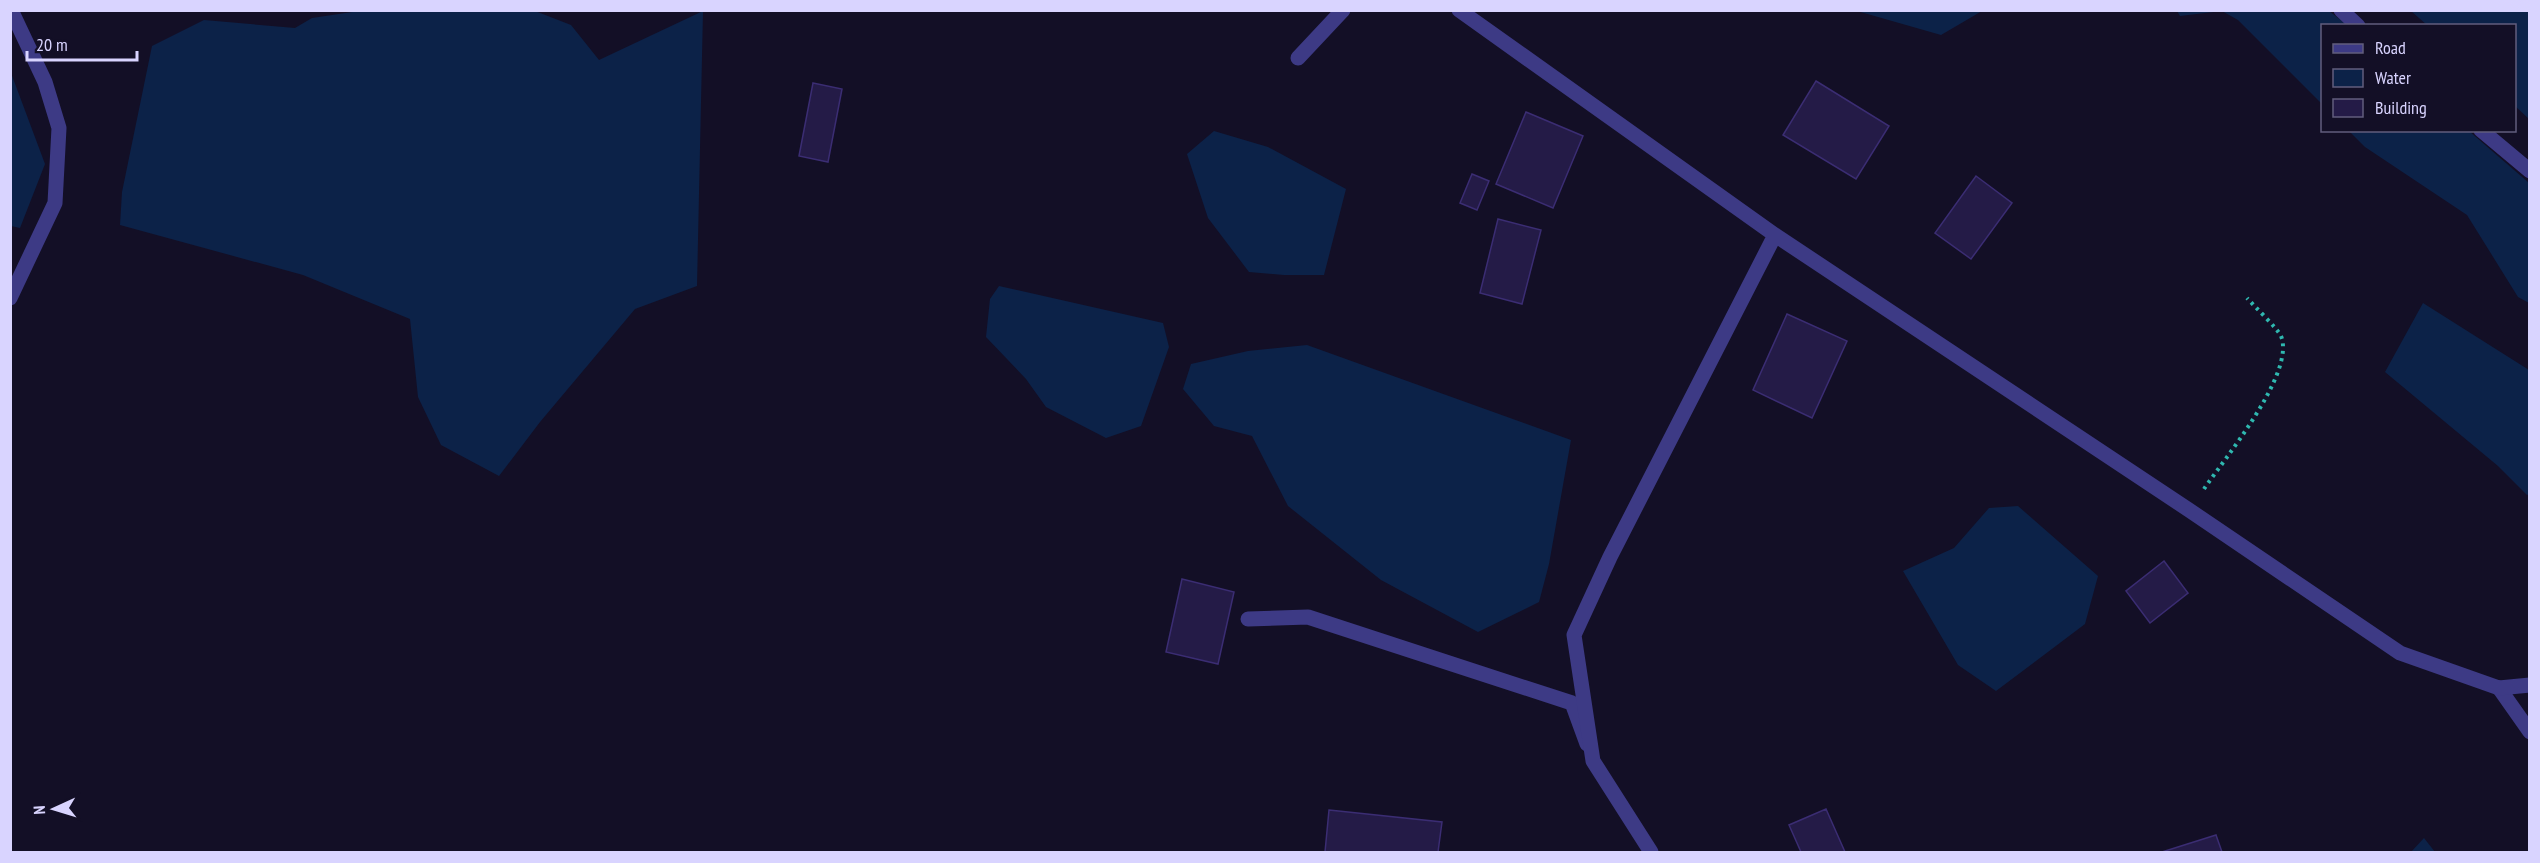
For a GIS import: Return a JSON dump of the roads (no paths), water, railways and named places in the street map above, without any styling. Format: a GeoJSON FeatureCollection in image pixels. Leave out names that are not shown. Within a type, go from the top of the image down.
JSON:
{"type":"FeatureCollection","features":[{"type":"Feature","properties":{"kind":"street"},"geometry":{"type":"LineString","coordinates":[[10,10],[45,81],[59,128],[55,203],[10,298]]}},
{"type":"Feature","properties":{"kind":"street"},"geometry":{"type":"LineString","coordinates":[[1298,58],[1343,10]]}},
{"type":"Feature","properties":{"kind":"street"},"geometry":{"type":"LineString","coordinates":[[1459,10],[1775,235],[2400,653],[2499,688],[2529,685]]}},
{"type":"Feature","properties":{"kind":"street"},"geometry":{"type":"LineString","coordinates":[[2341,10],[2356,24]]}},
{"type":"Feature","properties":{"kind":"street"},"geometry":{"type":"LineString","coordinates":[[2483,132],[2529,171]]}},
{"type":"Feature","properties":{"kind":"street"},"geometry":{"type":"LineString","coordinates":[[1593,761],[1574,634],[1610,557],[1775,235]]}},
{"type":"Feature","properties":{"kind":"street"},"geometry":{"type":"LineString","coordinates":[[1248,619],[1308,617],[1572,704],[1593,761],[1651,852]]}},
{"type":"Feature","properties":{"kind":"street"},"geometry":{"type":"LineString","coordinates":[[2499,688],[2529,732]]}},
{"type":"Feature","properties":{"kind":"water"},"geometry":{"type":"Polygon","coordinates":[[[359,11],[535,11],[571,25],[599,60],[703,11],[697,286],[635,309],[540,422],[499,476],[441,445],[418,397],[410,319],[303,275],[120,225],[122,192],[152,46],[204,20],[295,28],[312,18],[359,11]]]}},
{"type":"Feature","properties":{"kind":"water"},"geometry":{"type":"Polygon","coordinates":[[[1857,11],[1982,11],[1941,35],[1857,11]]]}},
{"type":"Feature","properties":{"kind":"water"},"geometry":{"type":"Polygon","coordinates":[[[2177,11],[2222,11],[2180,16],[2177,11]]]}},
{"type":"Feature","properties":{"kind":"water"},"geometry":{"type":"Polygon","coordinates":[[[2222,11],[2329,11],[2346,24],[2321,24],[2321,103],[2238,20],[2222,11]]]}},
{"type":"Feature","properties":{"kind":"water"},"geometry":{"type":"Polygon","coordinates":[[[2411,11],[2529,11],[2529,119],[2516,107],[2516,24],[2426,24],[2411,11]]]}},
{"type":"Feature","properties":{"kind":"water"},"geometry":{"type":"Polygon","coordinates":[[[11,73],[45,164],[20,228],[11,226],[11,73]]]}},
{"type":"Feature","properties":{"kind":"water"},"geometry":{"type":"Polygon","coordinates":[[[1214,131],[1268,147],[1346,189],[1324,275],[1249,272],[1208,218],[1187,154],[1214,131]]]}},
{"type":"Feature","properties":{"kind":"water"},"geometry":{"type":"Polygon","coordinates":[[[2350,132],[2470,132],[2529,183],[2529,303],[2518,297],[2467,215],[2365,147],[2350,132]]]}},
{"type":"Feature","properties":{"kind":"water"},"geometry":{"type":"Polygon","coordinates":[[[999,286],[1163,323],[1169,347],[1141,426],[1106,438],[1046,407],[1026,379],[986,337],[990,299],[999,286]]]}},
{"type":"Feature","properties":{"kind":"water"},"geometry":{"type":"Polygon","coordinates":[[[2423,303],[2529,370],[2529,494],[2527,495],[2498,466],[2385,372],[2423,303]]]}},
{"type":"Feature","properties":{"kind":"water"},"geometry":{"type":"Polygon","coordinates":[[[1307,345],[1571,440],[1549,564],[1539,602],[1478,632],[1381,580],[1288,506],[1252,436],[1214,426],[1183,389],[1191,364],[1248,351],[1307,345]]]}},
{"type":"Feature","properties":{"kind":"water"},"geometry":{"type":"Polygon","coordinates":[[[2018,506],[2098,576],[2085,624],[1996,691],[1958,665],[1903,571],[1954,548],[1989,508],[2018,506]]]}},
{"type":"Feature","properties":{"kind":"water"},"geometry":{"type":"Polygon","coordinates":[[[2424,838],[2435,852],[2411,852],[2424,838]]]}}]}
